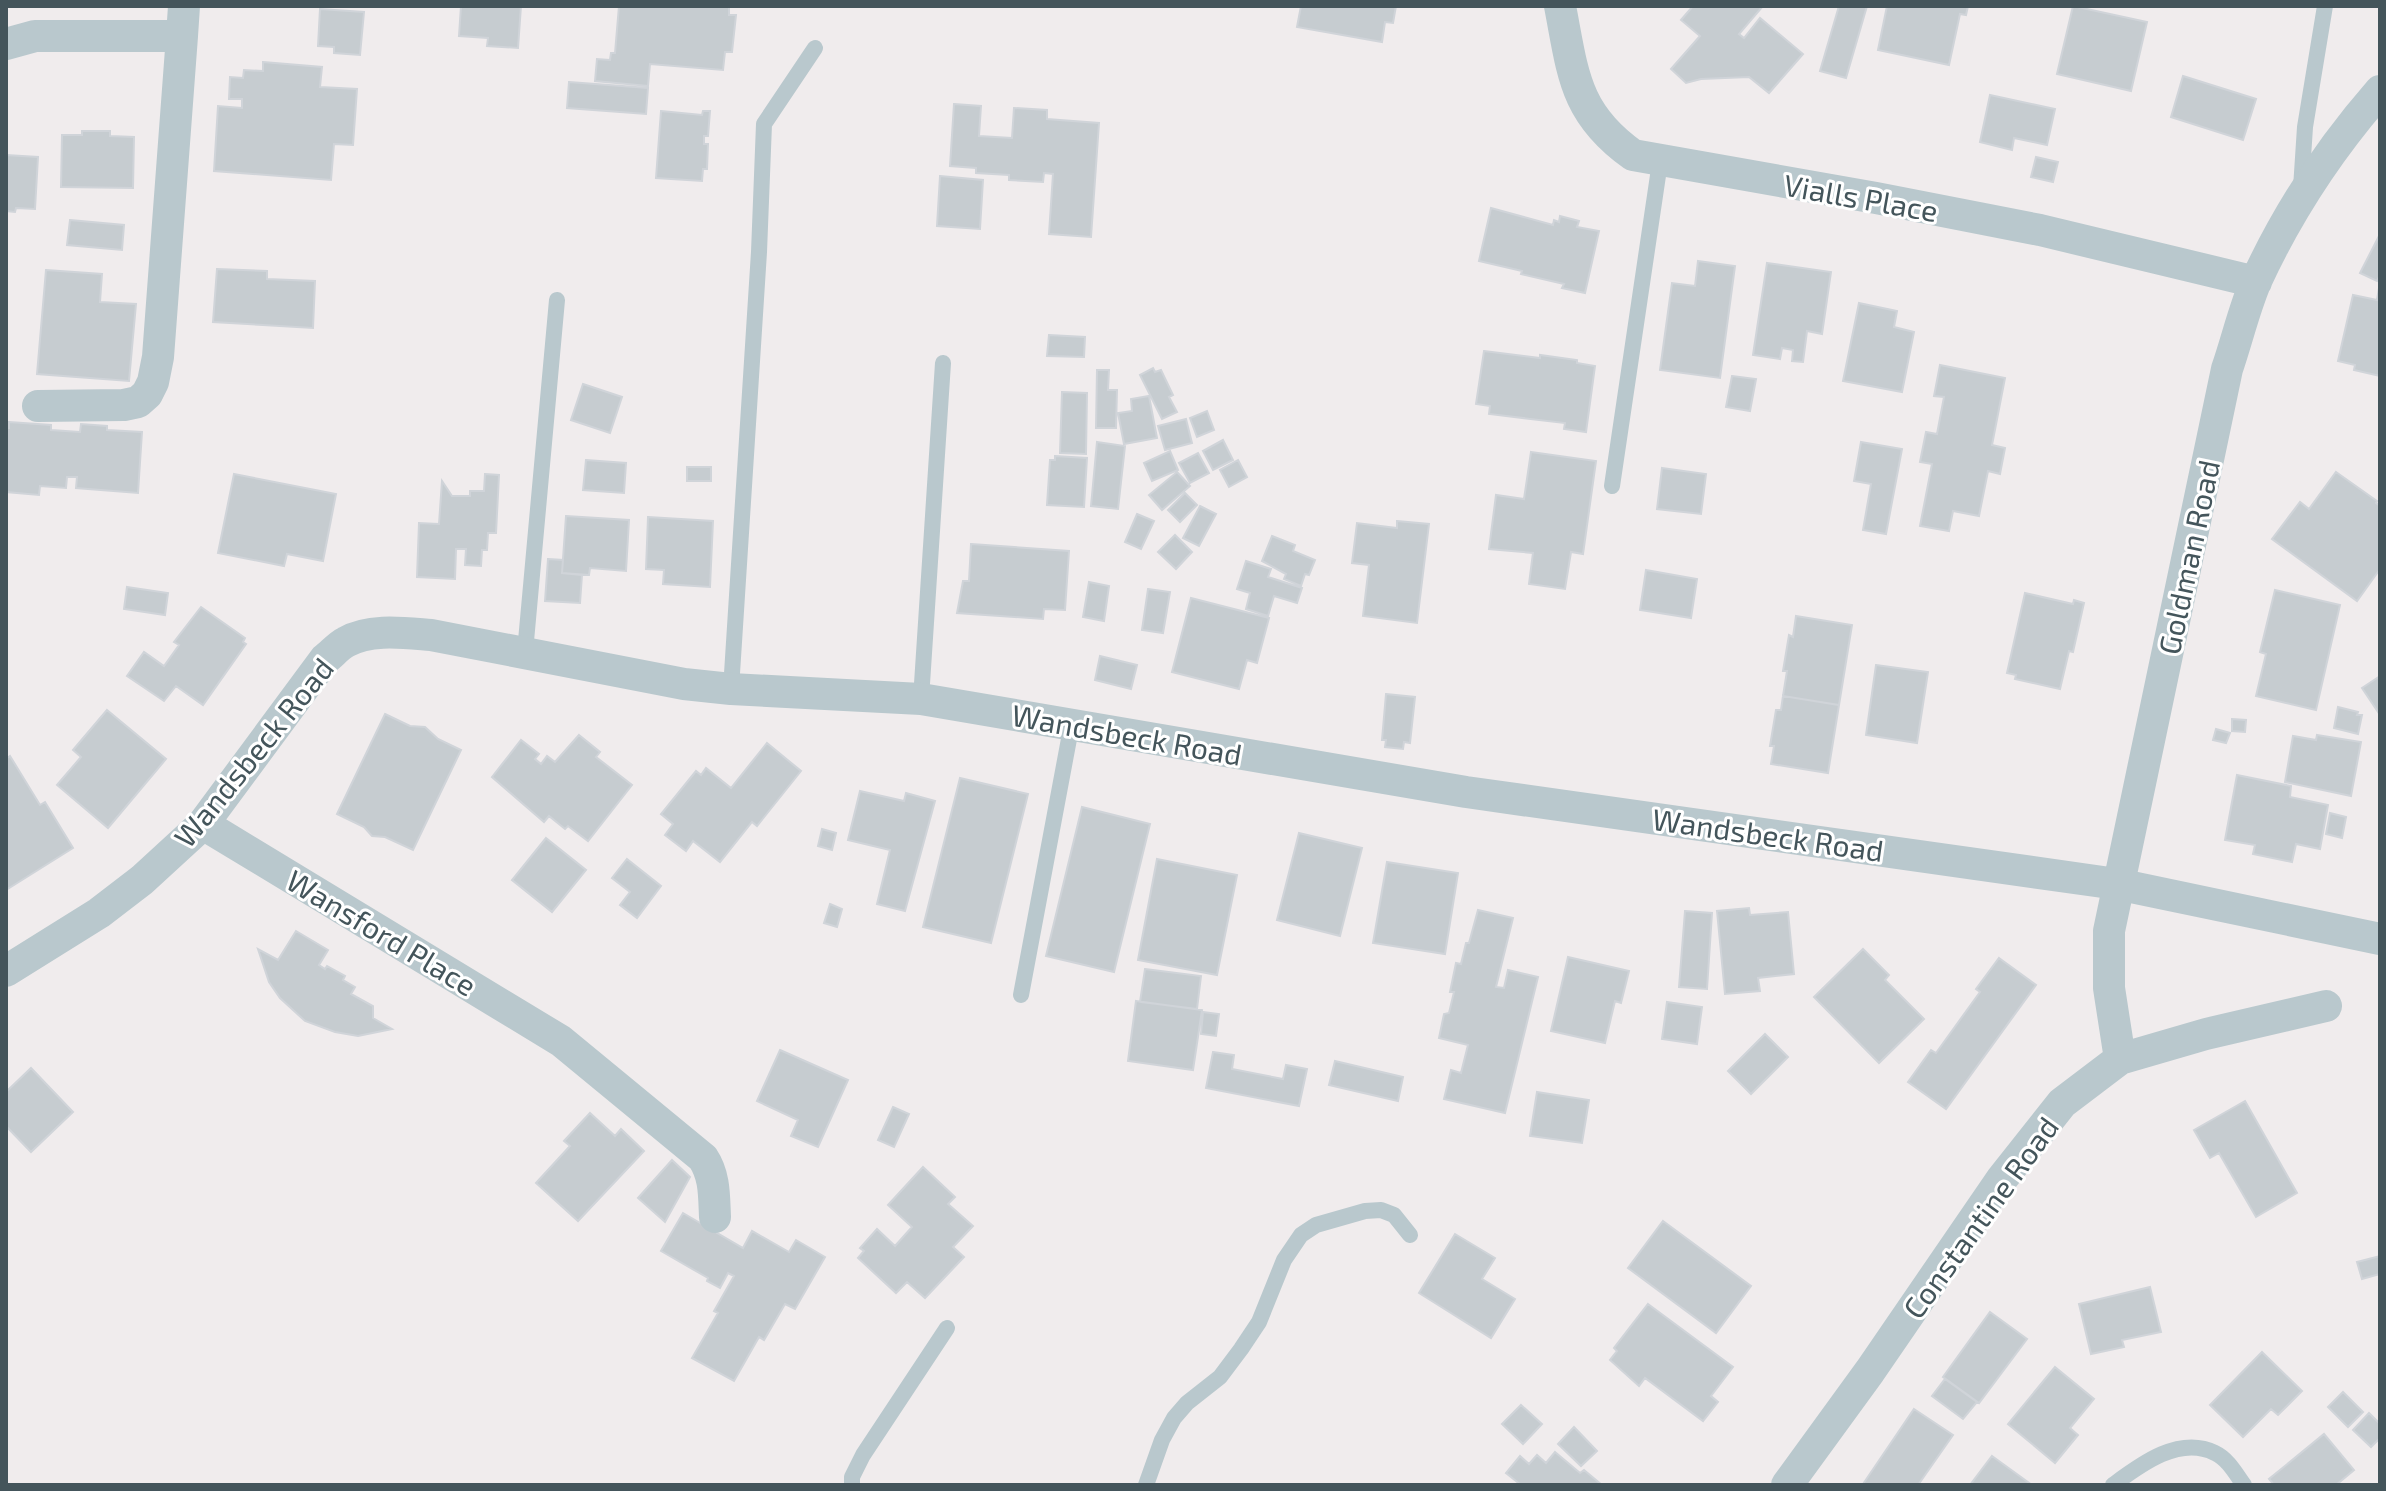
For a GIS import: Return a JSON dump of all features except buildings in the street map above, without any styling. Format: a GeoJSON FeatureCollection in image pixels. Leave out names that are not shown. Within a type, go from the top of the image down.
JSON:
{"type":"FeatureCollection","features":[{"type":"Feature","properties":{"kind":"street","name":"Vialls Place"},"geometry":{"type":"LineString","coordinates":[[1560,6],[1576,83],[1589,113],[1610,139],[1633,155],[2040,230],[2256,282]]}},
{"type":"Feature","properties":{"kind":"street"},"geometry":{"type":"LineString","coordinates":[[6,44],[35,36],[183,21],[162,316],[153,382],[138,402],[124,405],[38,406]]}},
{"type":"Feature","properties":{"kind":"street","name":"Goldman Road"},"geometry":{"type":"LineString","coordinates":[[2120,1059],[2109,988],[2109,931],[2227,369],[2256,282],[2323,165],[2380,91]]}},
{"type":"Feature","properties":{"kind":"street","name":"Wandsbeck Road"},"geometry":{"type":"LineString","coordinates":[[6,971],[99,913],[142,880],[203,824],[325,659],[346,642],[373,634],[399,633],[431,635],[684,684],[921,699],[1466,792],[2117,884],[2380,939]]}},
{"type":"Feature","properties":{"kind":"street","name":"Wansford Place"},"geometry":{"type":"LineString","coordinates":[[203,824],[561,1041],[703,1158],[710,1169],[715,1217]]}},
{"type":"Feature","properties":{"kind":"street","name":"Constantine Road"},"geometry":{"type":"LineString","coordinates":[[1787,1485],[2010,1169],[2062,1103],[2120,1059],[2206,1034],[2326,1006]]}},
{"type":"Feature","properties":{"kind":"lane"},"geometry":{"type":"LineString","coordinates":[[2301,201],[2305,127],[2325,6]]}},
{"type":"Feature","properties":{"kind":"lane"},"geometry":{"type":"LineString","coordinates":[[731,689],[759,252],[764,124],[815,48]]}},
{"type":"Feature","properties":{"kind":"lane"},"geometry":{"type":"LineString","coordinates":[[1612,486],[1660,162]]}},
{"type":"Feature","properties":{"kind":"lane"},"geometry":{"type":"LineString","coordinates":[[525,652],[557,300]]}},
{"type":"Feature","properties":{"kind":"lane"},"geometry":{"type":"LineString","coordinates":[[921,699],[943,363]]}},
{"type":"Feature","properties":{"kind":"lane"},"geometry":{"type":"LineString","coordinates":[[1021,995],[1072,723]]}},
{"type":"Feature","properties":{"kind":"lane"},"geometry":{"type":"LineString","coordinates":[[1146,1485],[1162,1440],[1174,1418],[1187,1403],[1220,1377],[1241,1349],[1259,1322],[1284,1260],[1301,1235],[1316,1225],[1365,1211],[1381,1210],[1394,1215],[1410,1235]]}},
{"type":"Feature","properties":{"kind":"lane"},"geometry":{"type":"LineString","coordinates":[[852,1485],[852,1477],[863,1455],[947,1328]]}},
{"type":"Feature","properties":{"kind":"lane"},"geometry":{"type":"LineString","coordinates":[[2113,1485],[2163,1453],[2199,1448],[2216,1453],[2228,1463],[2244,1485]]}}]}
